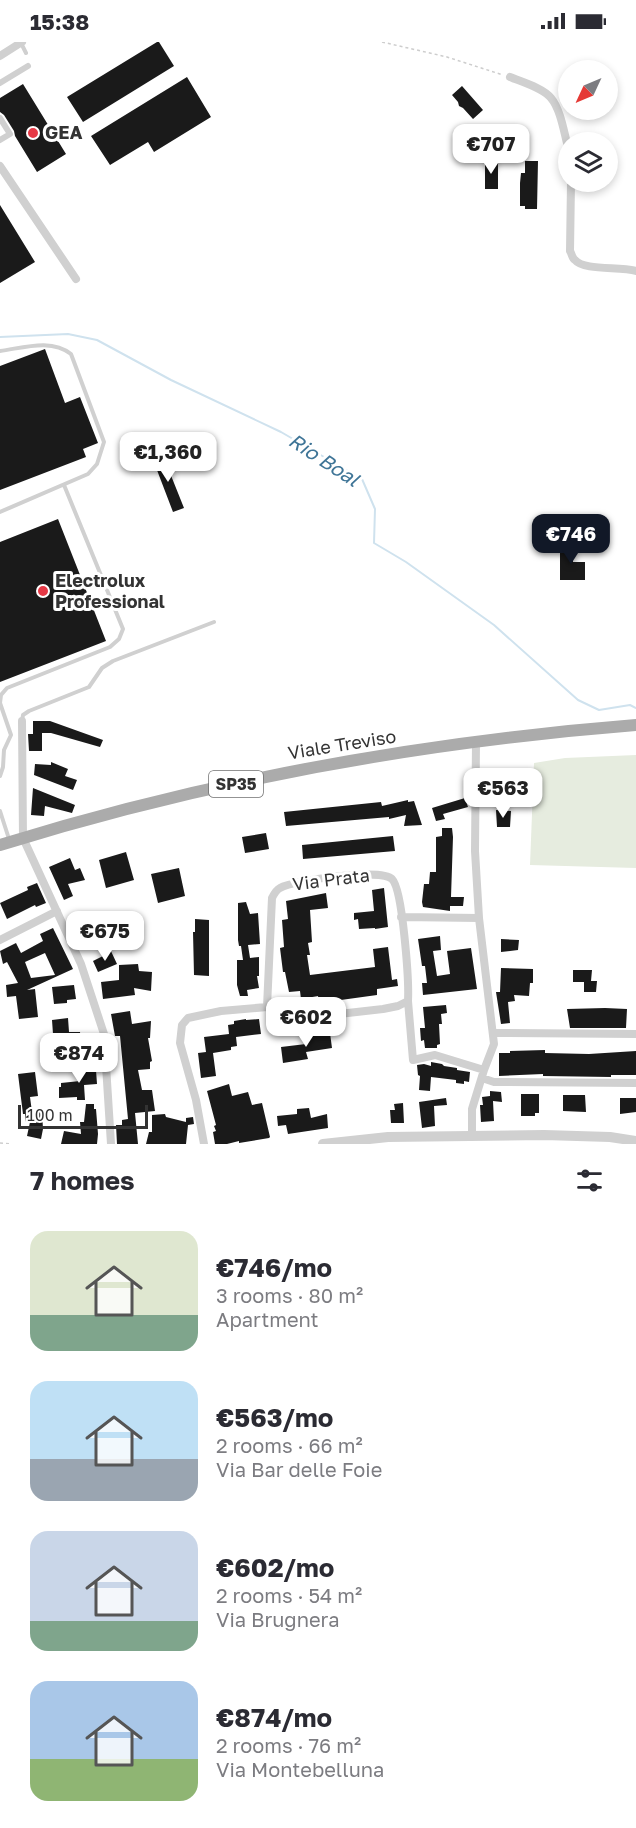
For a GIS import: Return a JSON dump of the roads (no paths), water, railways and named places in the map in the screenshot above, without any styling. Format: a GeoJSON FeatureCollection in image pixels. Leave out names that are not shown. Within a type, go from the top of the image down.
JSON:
{"type":"FeatureCollection","features":[{"type":"Feature","properties":{"kind":"main road","name":"Viale Treviso"},"geometry":{"type":"LineString","coordinates":[[5,844],[171,799],[300,769],[476,742],[570,730],[636,725]]}},
{"type":"Feature","properties":{"kind":"street"},"geometry":{"type":"LineString","coordinates":[[0,56],[21,42]]}},
{"type":"Feature","properties":{"kind":"street"},"geometry":{"type":"LineString","coordinates":[[0,83],[28,66]]}},
{"type":"Feature","properties":{"kind":"street"},"geometry":{"type":"LineString","coordinates":[[510,77],[551,98],[563,132]]}},
{"type":"Feature","properties":{"kind":"street"},"geometry":{"type":"LineString","coordinates":[[0,118],[10,134],[0,140]]}},
{"type":"Feature","properties":{"kind":"street"},"geometry":{"type":"LineString","coordinates":[[0,166],[76,279]]}},
{"type":"Feature","properties":{"kind":"street"},"geometry":{"type":"LineString","coordinates":[[571,192],[570,252],[575,261],[586,266],[625,268],[636,272]]}},
{"type":"Feature","properties":{"kind":"street"},"geometry":{"type":"LineString","coordinates":[[21,721],[23,838],[81,964],[104,1034],[111,1144]]}},
{"type":"Feature","properties":{"kind":"street"},"geometry":{"type":"LineString","coordinates":[[472,1137],[472,1109],[494,1044],[478,918],[475,851],[476,742]]}},
{"type":"Feature","properties":{"kind":"street","name":"Via Prata"},"geometry":{"type":"LineString","coordinates":[[267,1007],[272,898],[277,889],[294,882],[339,877],[388,876],[394,880],[401,917]]}},
{"type":"Feature","properties":{"kind":"street"},"geometry":{"type":"LineString","coordinates":[[0,940],[57,911]]}},
{"type":"Feature","properties":{"kind":"street"},"geometry":{"type":"LineString","coordinates":[[478,918],[401,917],[407,961],[412,1060],[435,1055],[483,1074],[494,1082],[636,1083]]}},
{"type":"Feature","properties":{"kind":"street"},"geometry":{"type":"LineString","coordinates":[[204,1144],[196,1100],[180,1043],[182,1025],[188,1018],[205,1013],[267,1007],[316,1014],[339,1014],[382,1009],[408,1001]]}},
{"type":"Feature","properties":{"kind":"street"},"geometry":{"type":"LineString","coordinates":[[494,1033],[636,1034]]}},
{"type":"Feature","properties":{"kind":"street"},"geometry":{"type":"LineString","coordinates":[[323,1144],[387,1137],[561,1135],[610,1137],[636,1141]]}},
{"type":"Feature","properties":{"kind":"lane"},"geometry":{"type":"LineString","coordinates":[[21,42],[26,53]]}},
{"type":"Feature","properties":{"kind":"lane"},"geometry":{"type":"LineString","coordinates":[[0,351],[44,345],[63,348],[71,354],[104,442],[97,464],[88,474],[0,512]]}},
{"type":"Feature","properties":{"kind":"lane"},"geometry":{"type":"LineString","coordinates":[[0,776],[4,750],[11,735],[0,703],[1,695],[7,688],[110,647],[119,639],[123,629],[64,485]]}},
{"type":"Feature","properties":{"kind":"lane"},"geometry":{"type":"LineString","coordinates":[[21,721],[23,715],[29,711],[89,687],[102,668],[113,661],[214,622]]}},
{"type":"Feature","properties":{"kind":"lane"},"geometry":{"type":"LineString","coordinates":[[0,812],[5,844]]}},
{"type":"Feature","properties":{"kind":"waterway","name":"Rio Boal"},"geometry":{"type":"LineString","coordinates":[[0,337],[68,334],[97,340],[171,380],[281,432],[362,479],[375,509],[374,543],[406,562],[494,625],[578,700],[599,710],[630,705],[636,708]]}},
{"type":"Feature","properties":{"kind":"place","name":"GEA"},"geometry":{"type":"Point","coordinates":[33,133]}},
{"type":"Feature","properties":{"kind":"place","name":"Electrolux Professional"},"geometry":{"type":"Point","coordinates":[43,591]}}]}
